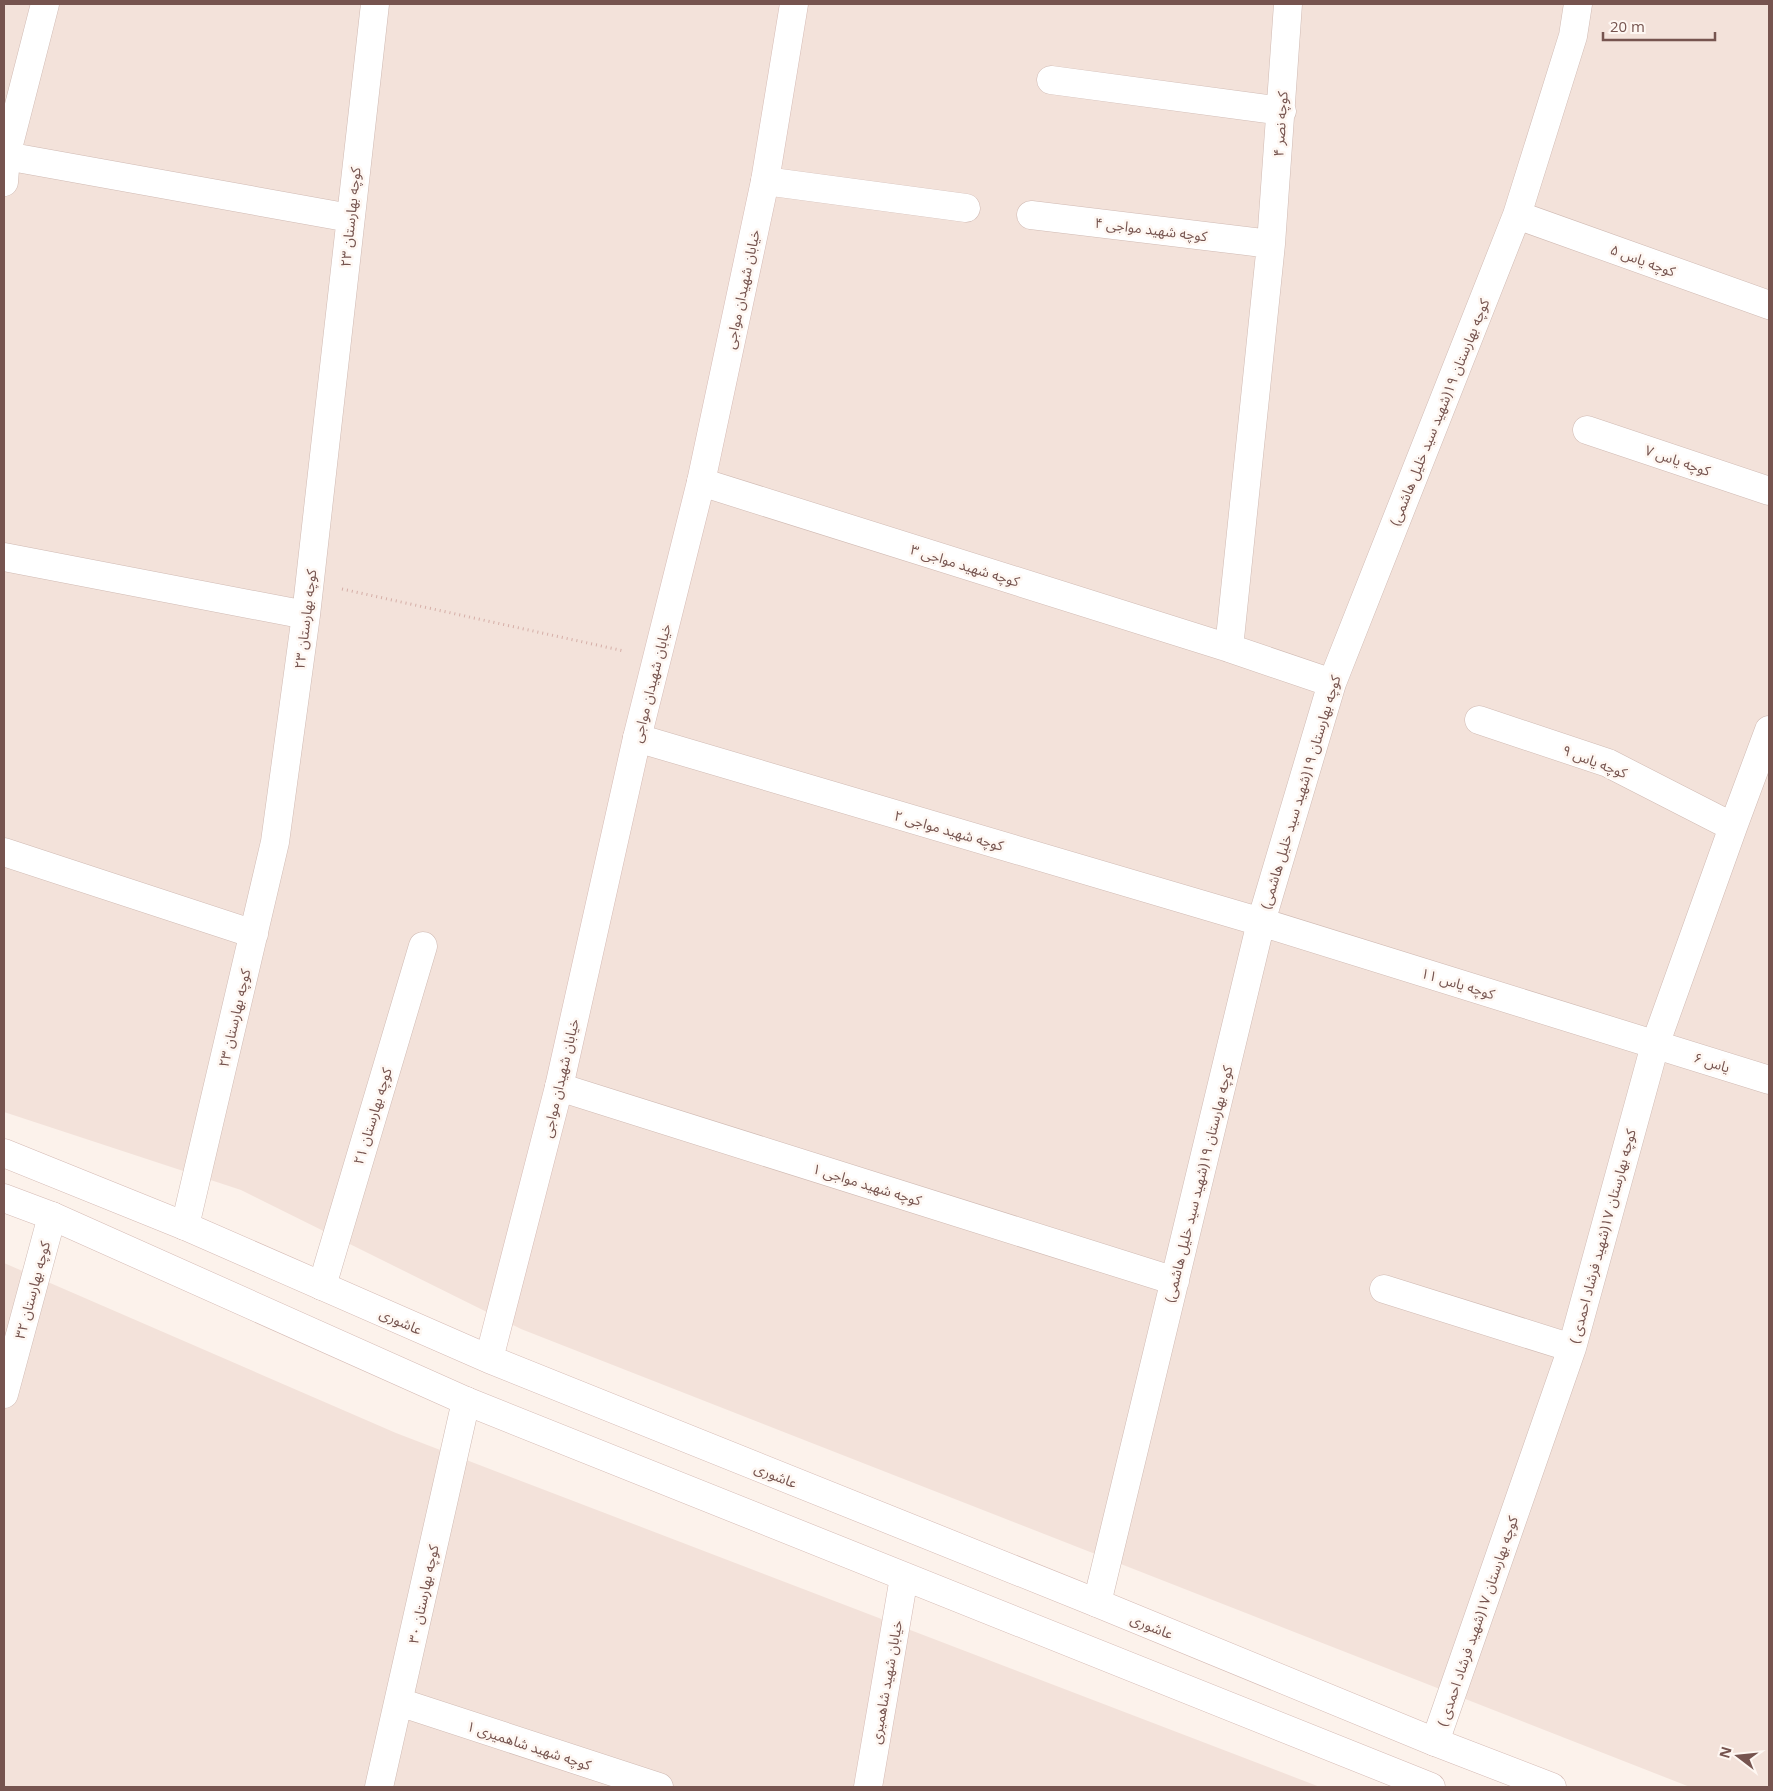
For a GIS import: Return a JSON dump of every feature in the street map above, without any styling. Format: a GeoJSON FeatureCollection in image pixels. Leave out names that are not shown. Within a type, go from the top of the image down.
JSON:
{"type":"FeatureCollection","features":[{"type":"Feature","properties":{"kind":"street"},"geometry":{"type":"LineString","coordinates":[[46,4],[5,169],[350,218]]}},
{"type":"Feature","properties":{"kind":"street","name":"کوچه بهارستان ۲۳"},"geometry":{"type":"LineString","coordinates":[[184,1226],[275,842],[310,582],[375,4]]}},
{"type":"Feature","properties":{"kind":"street","name":"خیابان شهیدان مواجی"},"geometry":{"type":"LineString","coordinates":[[489,1359],[560,1087],[637,738],[701,482],[765,181],[794,4]]}},
{"type":"Feature","properties":{"kind":"street","name":"کوچه نصر ۴"},"geometry":{"type":"LineString","coordinates":[[1229,648],[1271,244],[1282,111],[1288,4]]}},
{"type":"Feature","properties":{"kind":"street","name":"کوچه بهارستان ۱۹(شهید سید خلیل هاشمی)"},"geometry":{"type":"LineString","coordinates":[[1097,1604],[1261,922],[1332,684],[1517,215],[1573,36],[1578,4]]}},
{"type":"Feature","properties":{"kind":"street"},"geometry":{"type":"LineString","coordinates":[[1051,80],[1282,111]]}},
{"type":"Feature","properties":{"kind":"street"},"geometry":{"type":"LineString","coordinates":[[765,181],[966,208]]}},
{"type":"Feature","properties":{"kind":"street","name":"کوچه شهید مواجی ۴"},"geometry":{"type":"LineString","coordinates":[[1032,215],[1271,244]]}},
{"type":"Feature","properties":{"kind":"street","name":"کوچه یاس ۵"},"geometry":{"type":"LineString","coordinates":[[1517,215],[1769,305]]}},
{"type":"Feature","properties":{"kind":"street","name":"کوچه یاس ۷"},"geometry":{"type":"LineString","coordinates":[[1587,430],[1769,491]]}},
{"type":"Feature","properties":{"kind":"street","name":"کوچه شهید مواجی ۳"},"geometry":{"type":"LineString","coordinates":[[701,482],[1229,648],[1332,684]]}},
{"type":"Feature","properties":{"kind":"street"},"geometry":{"type":"LineString","coordinates":[[4,557],[306,615]]}},
{"type":"Feature","properties":{"kind":"street","name":"کوچه یاس ۹"},"geometry":{"type":"LineString","coordinates":[[1479,720],[1608,763],[1733,827]]}},
{"type":"Feature","properties":{"kind":"street","name":"کوچه بهارستان ۱۷(شهید فرشاد احمدی )"},"geometry":{"type":"LineString","coordinates":[[1435,1742],[1572,1348],[1655,1045],[1769,730]]}},
{"type":"Feature","properties":{"kind":"street","name":"کوچه شهید مواجی ۲"},"geometry":{"type":"LineString","coordinates":[[637,738],[1261,922]]}},
{"type":"Feature","properties":{"kind":"street"},"geometry":{"type":"LineString","coordinates":[[4,852],[254,934]]}},
{"type":"Feature","properties":{"kind":"street","name":"کوچه یاس ۱۱"},"geometry":{"type":"LineString","coordinates":[[1261,922],[1655,1045]]}},
{"type":"Feature","properties":{"kind":"street","name":"کوچه بهارستان ۲۱"},"geometry":{"type":"LineString","coordinates":[[322,1286],[423,946]]}},
{"type":"Feature","properties":{"kind":"street","name":"یاس ۶"},"geometry":{"type":"LineString","coordinates":[[1655,1045],[1769,1080]]}},
{"type":"Feature","properties":{"kind":"street","name":"کوچه شهید مواجی ۱"},"geometry":{"type":"LineString","coordinates":[[560,1087],[1175,1281]]}},
{"type":"Feature","properties":{"kind":"street","name":"عاشوری"},"geometry":{"type":"LineString","coordinates":[[4,1154],[184,1226],[489,1359],[1435,1742],[1552,1787]]}},
{"type":"Feature","properties":{"kind":"street"},"geometry":{"type":"LineString","coordinates":[[4,1198],[52,1216],[466,1401],[1421,1785]]}},
{"type":"Feature","properties":{"kind":"street","name":"کوچه بهارستان ۳۲"},"geometry":{"type":"LineString","coordinates":[[4,1394],[52,1216]]}},
{"type":"Feature","properties":{"kind":"street"},"geometry":{"type":"LineString","coordinates":[[1384,1290],[1572,1348]]}},
{"type":"Feature","properties":{"kind":"street","name":"کوچه بهارستان ۳۰"},"geometry":{"type":"LineString","coordinates":[[379,1787],[466,1401]]}},
{"type":"Feature","properties":{"kind":"street","name":"خیابان شهید شاهمیری"},"geometry":{"type":"LineString","coordinates":[[868,1787],[904,1577]]}},
{"type":"Feature","properties":{"kind":"street","name":"کوچه شهید شاهمیری ۱"},"geometry":{"type":"LineString","coordinates":[[399,1702],[659,1787]]}},
{"type":"Feature","properties":{"kind":"path"},"geometry":{"type":"LineString","coordinates":[[310,582],[657,658]]}},
{"type":"Feature","properties":{"kind":"shaded area"},"geometry":{"type":"Polygon","coordinates":[[[4,4],[1769,4],[1769,1787],[1690,1787],[521,1329],[241,1190],[4,1112],[4,4]]]}},
{"type":"Feature","properties":{"kind":"shaded area"},"geometry":{"type":"Polygon","coordinates":[[[4,1263],[396,1433],[1320,1787],[4,1787],[4,1263]]]}}]}
